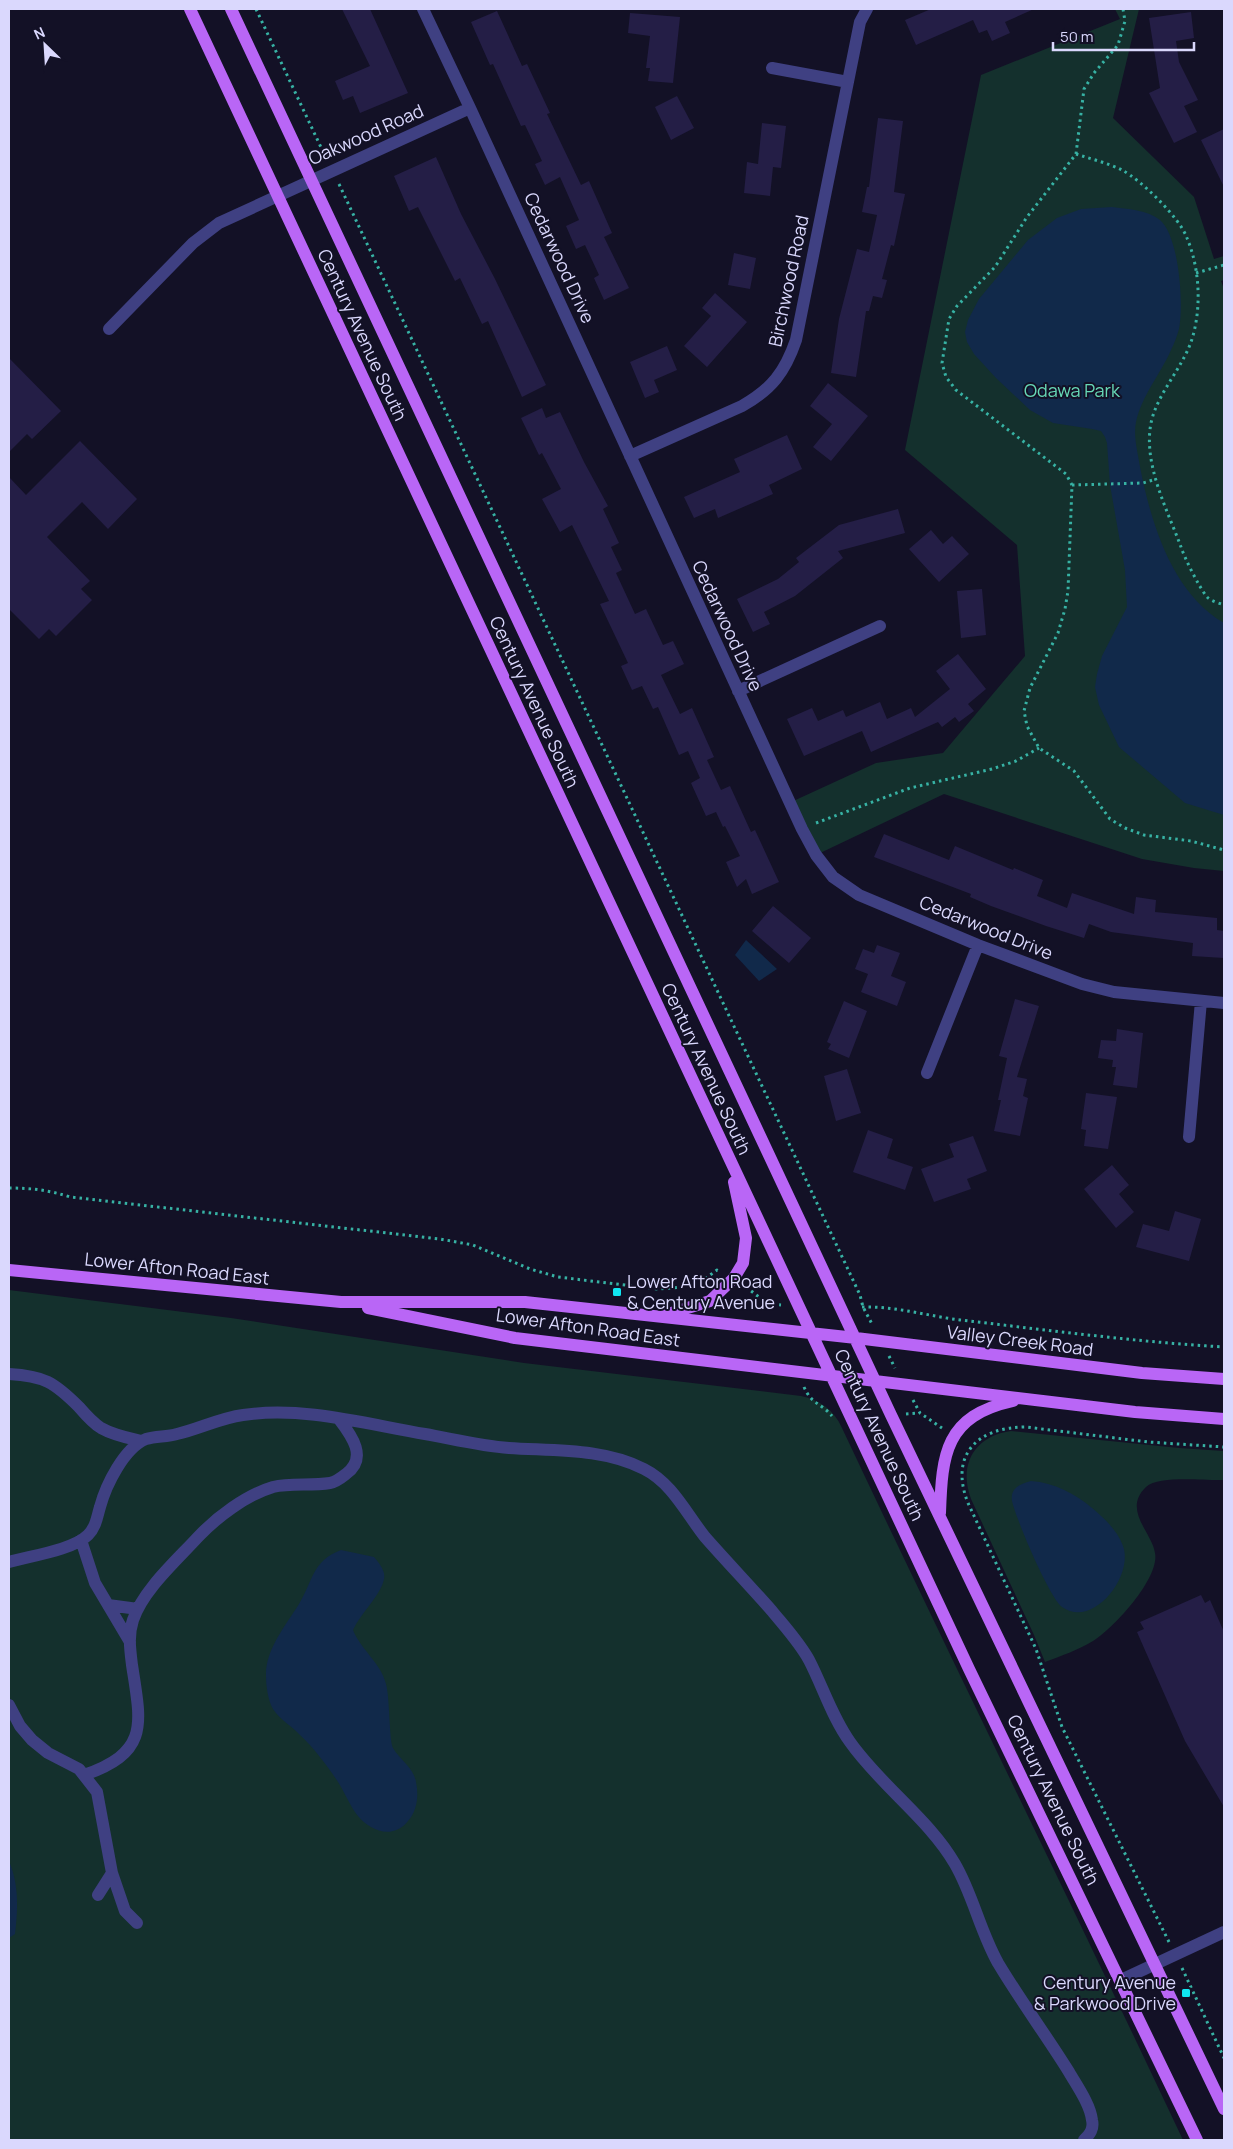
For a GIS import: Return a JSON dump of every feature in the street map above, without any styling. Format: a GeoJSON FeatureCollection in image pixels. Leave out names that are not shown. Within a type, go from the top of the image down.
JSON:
{"type":"FeatureCollection","features":[{"type":"Feature","properties":{"kind":"main road","name":"Century Avenue South"},"geometry":{"type":"LineString","coordinates":[[190,9],[969,1669],[1197,2140]]}},
{"type":"Feature","properties":{"kind":"main road","name":"Century Avenue South"},"geometry":{"type":"LineString","coordinates":[[231,9],[876,1382],[1224,2109]]}},
{"type":"Feature","properties":{"kind":"main road"},"geometry":{"type":"LineString","coordinates":[[660,1317],[710,1301],[734,1278],[743,1263],[746,1238],[730,1160]]}},
{"type":"Feature","properties":{"kind":"main road","name":"Lower Afton Road East"},"geometry":{"type":"LineString","coordinates":[[9,1270],[341,1302],[525,1302],[811,1333]]}},
{"type":"Feature","properties":{"kind":"main road","name":"Lower Afton Road East"},"geometry":{"type":"LineString","coordinates":[[341,1302],[515,1338],[832,1378]]}},
{"type":"Feature","properties":{"kind":"main road","name":"Valley Creek Road"},"geometry":{"type":"LineString","coordinates":[[811,1333],[1142,1374],[1224,1379]]}},
{"type":"Feature","properties":{"kind":"main road"},"geometry":{"type":"LineString","coordinates":[[832,1378],[1143,1413],[1224,1419]]}},
{"type":"Feature","properties":{"kind":"main road"},"geometry":{"type":"LineString","coordinates":[[940,1516],[942,1466],[954,1436],[967,1422],[984,1411],[1007,1402],[1023,1399]]}},
{"type":"Feature","properties":{"kind":"street","name":"Cedarwood Drive"},"geometry":{"type":"LineString","coordinates":[[422,9],[470,108],[802,829],[816,855],[833,877],[859,896],[978,945],[1082,984],[1114,992],[1224,1003]]}},
{"type":"Feature","properties":{"kind":"street","name":"Birchwood Road"},"geometry":{"type":"LineString","coordinates":[[630,456],[742,406],[759,396],[775,382],[789,360],[796,340],[860,22],[867,9]]}},
{"type":"Feature","properties":{"kind":"street"},"geometry":{"type":"LineString","coordinates":[[772,68],[848,82]]}},
{"type":"Feature","properties":{"kind":"street","name":"Oakwood Road"},"geometry":{"type":"LineString","coordinates":[[109,329],[193,243],[219,223],[470,108]]}},
{"type":"Feature","properties":{"kind":"street"},"geometry":{"type":"LineString","coordinates":[[738,691],[880,626]]}},
{"type":"Feature","properties":{"kind":"street"},"geometry":{"type":"LineString","coordinates":[[926,1073],[978,945]]}},
{"type":"Feature","properties":{"kind":"street"},"geometry":{"type":"LineString","coordinates":[[1189,1137],[1201,1001]]}},
{"type":"Feature","properties":{"kind":"street"},"geometry":{"type":"LineString","coordinates":[[9,1374],[29,1375],[47,1380],[63,1391],[101,1428],[141,1441]]}},
{"type":"Feature","properties":{"kind":"street"},"geometry":{"type":"LineString","coordinates":[[9,1562],[69,1546],[91,1532],[96,1523],[106,1489],[119,1466],[131,1450],[141,1441],[153,1437],[175,1435],[218,1420],[243,1415],[280,1412],[504,1447],[574,1451],[612,1457],[640,1467],[657,1476],[670,1489],[705,1537],[794,1637],[809,1660],[836,1720],[848,1740],[868,1766],[938,1840],[954,1862],[966,1885],[988,1945],[1016,1993],[1074,2081],[1092,2116],[1093,2127],[1084,2140]]}},
{"type":"Feature","properties":{"kind":"street"},"geometry":{"type":"LineString","coordinates":[[84,1775],[106,1768],[121,1758],[133,1745],[140,1717],[130,1633],[138,1609],[148,1594],[211,1524],[254,1494],[273,1487],[330,1483],[339,1480],[351,1471],[357,1462],[357,1448],[351,1435],[339,1420]]}},
{"type":"Feature","properties":{"kind":"street"},"geometry":{"type":"LineString","coordinates":[[81,1540],[95,1583],[130,1642]]}},
{"type":"Feature","properties":{"kind":"street"},"geometry":{"type":"LineString","coordinates":[[108,1605],[138,1609]]}},
{"type":"Feature","properties":{"kind":"street"},"geometry":{"type":"LineString","coordinates":[[9,1705],[20,1726],[32,1740],[48,1753],[79,1769],[97,1792],[112,1873],[125,1910],[137,1923]]}},
{"type":"Feature","properties":{"kind":"street"},"geometry":{"type":"LineString","coordinates":[[98,1895],[112,1873]]}},
{"type":"Feature","properties":{"kind":"street"},"geometry":{"type":"LineString","coordinates":[[1121,1980],[1224,1932]]}},
{"type":"Feature","properties":{"kind":"path"},"geometry":{"type":"LineString","coordinates":[[256,9],[860,1295],[863,1307],[920,1413],[971,1448]]}},
{"type":"Feature","properties":{"kind":"path"},"geometry":{"type":"LineString","coordinates":[[1123,9],[1125,21],[1118,45],[1094,73],[1084,89],[1076,154],[1027,217],[995,267],[957,306],[949,319],[942,363],[946,377],[956,390],[1066,474],[1072,485],[1068,591],[1065,609],[1058,633],[1030,688],[1024,711],[1027,726],[1039,748],[1074,771],[1110,819],[1125,828],[1144,835],[1191,841],[1224,850]]}},
{"type":"Feature","properties":{"kind":"path"},"geometry":{"type":"LineString","coordinates":[[1076,154],[1123,171],[1146,187],[1174,218],[1187,236],[1196,273],[1198,311],[1191,342],[1158,404],[1151,422],[1149,446],[1156,479],[1184,555],[1208,598],[1224,605]]}},
{"type":"Feature","properties":{"kind":"path"},"geometry":{"type":"LineString","coordinates":[[1196,273],[1224,265]]}},
{"type":"Feature","properties":{"kind":"path"},"geometry":{"type":"LineString","coordinates":[[1072,485],[1143,483],[1156,479]]}},
{"type":"Feature","properties":{"kind":"path"},"geometry":{"type":"LineString","coordinates":[[802,829],[910,788],[1016,762],[1039,748]]}},
{"type":"Feature","properties":{"kind":"path"},"geometry":{"type":"LineString","coordinates":[[9,1188],[39,1189],[70,1197],[440,1239],[473,1245],[530,1269],[558,1277],[658,1289],[683,1287],[702,1281],[717,1270],[734,1278],[768,1304],[798,1306]]}},
{"type":"Feature","properties":{"kind":"path"},"geometry":{"type":"LineString","coordinates":[[841,1307],[874,1307],[944,1318],[1167,1344],[1224,1348]]}},
{"type":"Feature","properties":{"kind":"path"},"geometry":{"type":"LineString","coordinates":[[1224,1448],[1148,1442],[1014,1427],[988,1433],[979,1439],[971,1448],[962,1476],[964,1492],[968,1503],[1036,1649],[1062,1727],[1176,1955],[1224,2058]]}},
{"type":"Feature","properties":{"kind":"green space","name":"Odawa Park"},"geometry":{"type":"Polygon","coordinates":[[[1115,9],[1139,9],[1113,118],[1194,197],[1214,259],[1224,256],[1224,280],[1221,281],[1224,289],[1224,871],[1142,859],[944,794],[816,855],[789,803],[876,763],[943,753],[1025,656],[1017,545],[905,450],[981,75],[1120,19],[1115,9]]]}},
{"type":"Feature","properties":{"kind":"green space"},"geometry":{"type":"Polygon","coordinates":[[[9,1290],[231,1318],[524,1363],[801,1396],[814,1400],[826,1407],[835,1416],[842,1428],[1183,2140],[9,2140],[9,1290]]]}},
{"type":"Feature","properties":{"kind":"green space"},"geometry":{"type":"Polygon","coordinates":[[[1011,1431],[1224,1451],[1224,1480],[1171,1480],[1152,1483],[1146,1487],[1139,1496],[1137,1504],[1140,1521],[1153,1545],[1155,1563],[1143,1589],[1123,1614],[1102,1635],[1069,1653],[1045,1662],[971,1499],[968,1486],[968,1463],[979,1445],[998,1434],[1011,1431]]]}},
{"type":"Feature","properties":{"kind":"water"},"geometry":{"type":"Polygon","coordinates":[[[1112,207],[1143,212],[1160,220],[1172,240],[1176,255],[1181,304],[1179,329],[1167,359],[1142,403],[1135,427],[1135,439],[1150,511],[1167,555],[1177,575],[1190,594],[1206,610],[1224,623],[1224,815],[1185,803],[1119,747],[1099,705],[1095,687],[1102,656],[1127,607],[1125,570],[1110,485],[1105,437],[1101,431],[1053,423],[1030,410],[974,354],[967,342],[965,332],[968,320],[979,299],[1028,240],[1057,218],[1081,209],[1112,207]]]}},
{"type":"Feature","properties":{"kind":"water"},"geometry":{"type":"Polygon","coordinates":[[[746,940],[777,969],[759,981],[735,955],[746,940]]]}},
{"type":"Feature","properties":{"kind":"water"},"geometry":{"type":"Polygon","coordinates":[[[1031,1481],[1056,1486],[1078,1498],[1106,1520],[1121,1540],[1125,1558],[1117,1584],[1098,1605],[1086,1611],[1074,1612],[1062,1607],[1056,1600],[1026,1540],[1012,1497],[1017,1487],[1031,1481]]]}},
{"type":"Feature","properties":{"kind":"water"},"geometry":{"type":"Polygon","coordinates":[[[341,1550],[374,1557],[384,1573],[384,1579],[379,1591],[353,1630],[383,1676],[387,1690],[393,1748],[413,1772],[416,1782],[417,1798],[411,1817],[400,1828],[391,1832],[376,1830],[359,1817],[340,1785],[319,1756],[276,1713],[271,1705],[268,1693],[266,1680],[267,1666],[277,1638],[304,1596],[314,1572],[324,1560],[341,1550]]]}},
{"type":"Feature","properties":{"kind":"water"},"geometry":{"type":"Polygon","coordinates":[[[9,1861],[15,1879],[17,1906],[15,1934],[9,1938],[9,1861]]]}},
{"type":"Feature","properties":{"kind":"building"},"geometry":{"type":"Polygon","coordinates":[[[342,9],[370,9],[408,93],[360,113],[353,96],[343,100],[335,81],[370,66],[342,9]]]}},
{"type":"Feature","properties":{"kind":"building"},"geometry":{"type":"Polygon","coordinates":[[[931,9],[1034,9],[1005,22],[1010,33],[992,41],[987,30],[979,33],[973,20],[916,45],[905,20],[931,9]]]}},
{"type":"Feature","properties":{"kind":"building"},"geometry":{"type":"Polygon","coordinates":[[[497,11],[522,66],[527,64],[550,113],[547,114],[581,185],[589,181],[612,233],[604,237],[629,288],[604,300],[594,278],[599,275],[585,245],[576,249],[566,226],[579,220],[560,177],[545,185],[535,164],[542,161],[525,125],[521,126],[493,64],[490,65],[471,22],[497,11]]]}},
{"type":"Feature","properties":{"kind":"building"},"geometry":{"type":"Polygon","coordinates":[[[1191,12],[1194,38],[1176,41],[1179,62],[1198,100],[1184,106],[1197,132],[1174,143],[1149,93],[1160,88],[1149,18],[1191,12]]]}},
{"type":"Feature","properties":{"kind":"building"},"geometry":{"type":"Polygon","coordinates":[[[630,13],[680,17],[673,83],[648,81],[650,68],[646,68],[650,36],[628,33],[630,13]]]}},
{"type":"Feature","properties":{"kind":"building"},"geometry":{"type":"Polygon","coordinates":[[[677,96],[694,128],[671,140],[655,107],[677,96]]]}},
{"type":"Feature","properties":{"kind":"building"},"geometry":{"type":"Polygon","coordinates":[[[878,118],[903,121],[894,192],[905,194],[894,246],[891,245],[882,279],[887,280],[882,298],[873,296],[869,311],[866,311],[856,377],[831,373],[839,319],[857,249],[869,252],[877,215],[862,212],[867,187],[869,187],[878,118]]]}},
{"type":"Feature","properties":{"kind":"building"},"geometry":{"type":"Polygon","coordinates":[[[762,123],[786,126],[781,168],[773,167],[770,196],[744,193],[747,162],[758,164],[762,123]]]}},
{"type":"Feature","properties":{"kind":"building"},"geometry":{"type":"Polygon","coordinates":[[[1224,129],[1224,187],[1201,140],[1224,129]]]}},
{"type":"Feature","properties":{"kind":"building"},"geometry":{"type":"Polygon","coordinates":[[[436,157],[461,214],[495,279],[546,385],[522,397],[488,321],[482,324],[460,278],[455,281],[418,207],[409,211],[394,176],[436,157]]]}},
{"type":"Feature","properties":{"kind":"building"},"geometry":{"type":"Polygon","coordinates":[[[734,253],[756,258],[750,289],[728,285],[734,253]]]}},
{"type":"Feature","properties":{"kind":"building"},"geometry":{"type":"Polygon","coordinates":[[[715,293],[747,322],[707,367],[684,346],[711,316],[702,308],[715,293]]]}},
{"type":"Feature","properties":{"kind":"building"},"geometry":{"type":"Polygon","coordinates":[[[667,346],[677,370],[654,380],[659,392],[645,398],[630,362],[667,346]]]}},
{"type":"Feature","properties":{"kind":"building"},"geometry":{"type":"Polygon","coordinates":[[[9,358],[61,411],[32,439],[27,434],[9,452],[9,358]]]}},
{"type":"Feature","properties":{"kind":"building"},"geometry":{"type":"Polygon","coordinates":[[[828,383],[868,416],[831,461],[813,447],[832,424],[810,406],[828,383]]]}},
{"type":"Feature","properties":{"kind":"building"},"geometry":{"type":"Polygon","coordinates":[[[542,408],[546,418],[560,412],[608,506],[603,509],[619,543],[611,547],[622,570],[616,573],[635,614],[646,609],[663,645],[673,641],[684,664],[661,675],[680,714],[692,708],[714,757],[707,760],[721,790],[730,786],[751,832],[755,830],[779,882],[752,894],[746,879],[737,887],[726,862],[740,856],[716,812],[706,816],[691,783],[700,778],[688,751],[679,755],[658,707],[653,709],[642,686],[632,690],[621,666],[628,663],[600,604],[609,601],[572,525],[560,532],[542,499],[561,489],[542,453],[539,455],[521,418],[542,408]]]}},
{"type":"Feature","properties":{"kind":"building"},"geometry":{"type":"Polygon","coordinates":[[[787,435],[802,469],[769,485],[773,494],[718,518],[715,509],[694,518],[684,497],[740,472],[734,459],[787,435]]]}},
{"type":"Feature","properties":{"kind":"building"},"geometry":{"type":"Polygon","coordinates":[[[80,441],[137,499],[108,529],[82,502],[47,537],[90,581],[81,589],[92,600],[56,636],[49,629],[39,639],[9,609],[9,477],[26,495],[80,441]]]}},
{"type":"Feature","properties":{"kind":"building"},"geometry":{"type":"Polygon","coordinates":[[[898,509],[905,533],[838,551],[843,558],[795,596],[764,612],[770,624],[753,632],[737,599],[778,579],[799,562],[796,558],[839,525],[898,509]]]}},
{"type":"Feature","properties":{"kind":"building"},"geometry":{"type":"Polygon","coordinates":[[[931,530],[943,544],[952,536],[969,554],[939,582],[909,549],[931,530]]]}},
{"type":"Feature","properties":{"kind":"building"},"geometry":{"type":"Polygon","coordinates":[[[982,589],[986,635],[961,638],[957,591],[982,589]]]}},
{"type":"Feature","properties":{"kind":"building"},"geometry":{"type":"Polygon","coordinates":[[[958,654],[986,689],[968,704],[974,711],[959,722],[955,717],[942,727],[938,722],[871,752],[862,731],[804,756],[787,719],[812,708],[818,721],[843,710],[846,717],[880,702],[887,719],[911,708],[915,717],[950,689],[936,671],[958,654]]]}},
{"type":"Feature","properties":{"kind":"building"},"geometry":{"type":"Polygon","coordinates":[[[884,834],[949,860],[955,846],[1013,870],[1014,868],[1043,880],[1037,896],[1067,908],[1072,893],[1134,914],[1136,897],[1156,900],[1155,912],[1217,918],[1217,930],[1224,931],[1224,958],[1192,956],[1193,943],[1111,932],[1089,924],[1084,938],[991,906],[970,897],[971,894],[874,857],[884,834]]]}},
{"type":"Feature","properties":{"kind":"building"},"geometry":{"type":"Polygon","coordinates":[[[773,906],[811,938],[789,963],[752,931],[773,906]]]}},
{"type":"Feature","properties":{"kind":"building"},"geometry":{"type":"Polygon","coordinates":[[[877,945],[900,953],[891,976],[906,982],[897,1006],[861,992],[868,974],[855,969],[863,949],[874,953],[877,945]]]}},
{"type":"Feature","properties":{"kind":"building"},"geometry":{"type":"Polygon","coordinates":[[[1015,999],[1039,1006],[1017,1077],[1027,1079],[1023,1096],[1028,1098],[1020,1136],[994,1131],[1007,1058],[999,1056],[1015,999]]]}},
{"type":"Feature","properties":{"kind":"building"},"geometry":{"type":"Polygon","coordinates":[[[844,1001],[867,1011],[849,1058],[828,1049],[831,1044],[827,1042],[844,1001]]]}},
{"type":"Feature","properties":{"kind":"building"},"geometry":{"type":"Polygon","coordinates":[[[1117,1029],[1143,1033],[1137,1088],[1113,1085],[1116,1067],[1112,1067],[1113,1060],[1098,1058],[1101,1040],[1116,1041],[1117,1029]]]}},
{"type":"Feature","properties":{"kind":"building"},"geometry":{"type":"Polygon","coordinates":[[[847,1069],[861,1113],[836,1121],[824,1076],[847,1069]]]}},
{"type":"Feature","properties":{"kind":"building"},"geometry":{"type":"Polygon","coordinates":[[[1086,1093],[1117,1097],[1108,1149],[1084,1146],[1086,1130],[1081,1129],[1086,1093]]]}},
{"type":"Feature","properties":{"kind":"building"},"geometry":{"type":"Polygon","coordinates":[[[868,1130],[893,1139],[887,1158],[913,1167],[905,1190],[853,1172],[868,1130]]]}},
{"type":"Feature","properties":{"kind":"building"},"geometry":{"type":"Polygon","coordinates":[[[973,1136],[987,1171],[967,1179],[971,1189],[934,1202],[921,1169],[954,1157],[949,1144],[973,1136]]]}},
{"type":"Feature","properties":{"kind":"building"},"geometry":{"type":"Polygon","coordinates":[[[1112,1165],[1129,1185],[1119,1194],[1134,1212],[1116,1228],[1084,1189],[1112,1165]]]}},
{"type":"Feature","properties":{"kind":"building"},"geometry":{"type":"Polygon","coordinates":[[[1175,1211],[1201,1219],[1189,1261],[1136,1247],[1143,1224],[1169,1231],[1175,1211]]]}},
{"type":"Feature","properties":{"kind":"building"},"geometry":{"type":"Polygon","coordinates":[[[1201,1595],[1205,1603],[1210,1600],[1224,1632],[1224,1807],[1185,1741],[1137,1632],[1144,1629],[1140,1622],[1201,1595]]]}},
{"type":"Feature","properties":{"kind":"place","name":"Lower Afton Road & Century Avenue"},"geometry":{"type":"Point","coordinates":[617,1292]}},
{"type":"Feature","properties":{"kind":"place","name":"Century Avenue & Parkwood Drive"},"geometry":{"type":"Point","coordinates":[1186,1993]}}]}
